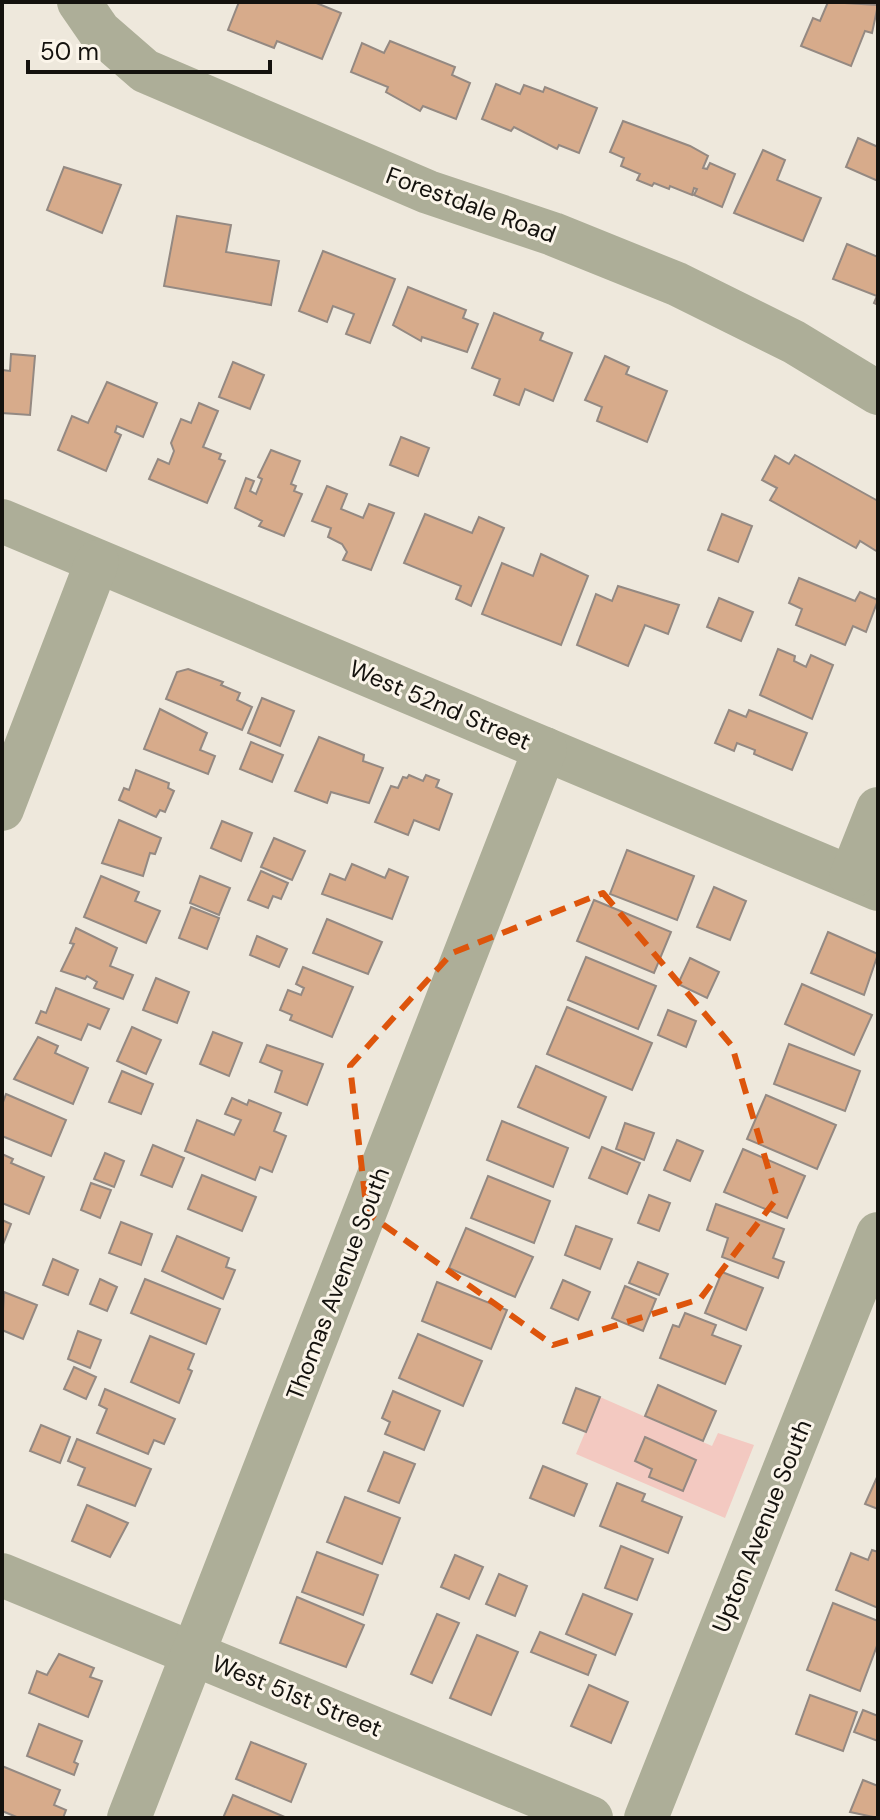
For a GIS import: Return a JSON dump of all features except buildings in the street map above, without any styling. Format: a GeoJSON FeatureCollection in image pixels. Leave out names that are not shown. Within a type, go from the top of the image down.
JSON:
{"type":"FeatureCollection","features":[{"type":"Feature","properties":{"kind":"street","name":"Forestdale Road"},"geometry":{"type":"LineString","coordinates":[[79,2],[99,31],[145,71],[428,192],[553,234],[677,284],[794,342],[878,393]]}},
{"type":"Feature","properties":{"kind":"street","name":"West 52nd Street"},"geometry":{"type":"LineString","coordinates":[[2,521],[865,883]]}},
{"type":"Feature","properties":{"kind":"street"},"geometry":{"type":"LineString","coordinates":[[2,809],[97,562]]}},
{"type":"Feature","properties":{"kind":"street","name":"Thomas Avenue South"},"geometry":{"type":"LineString","coordinates":[[129,1818],[545,749]]}},
{"type":"Feature","properties":{"kind":"street"},"geometry":{"type":"LineString","coordinates":[[865,883],[878,809]]}},
{"type":"Feature","properties":{"kind":"street","name":"Upton Avenue South"},"geometry":{"type":"LineString","coordinates":[[646,1818],[878,1234]]}},
{"type":"Feature","properties":{"kind":"street","name":"West 51st Street"},"geometry":{"type":"LineString","coordinates":[[2,1575],[591,1818]]}},
{"type":"Feature","properties":{"kind":"highlighted area"},"geometry":{"type":"Polygon","coordinates":[[[603,893],[732,1046],[777,1198],[700,1299],[553,1345],[367,1213],[350,1066],[452,953],[603,893]]]}},
{"type":"Feature","properties":{"kind":"shaded area"},"geometry":{"type":"Polygon","coordinates":[[[600,1397],[712,1446],[718,1433],[754,1445],[725,1518],[576,1454],[600,1397]]]}}]}
